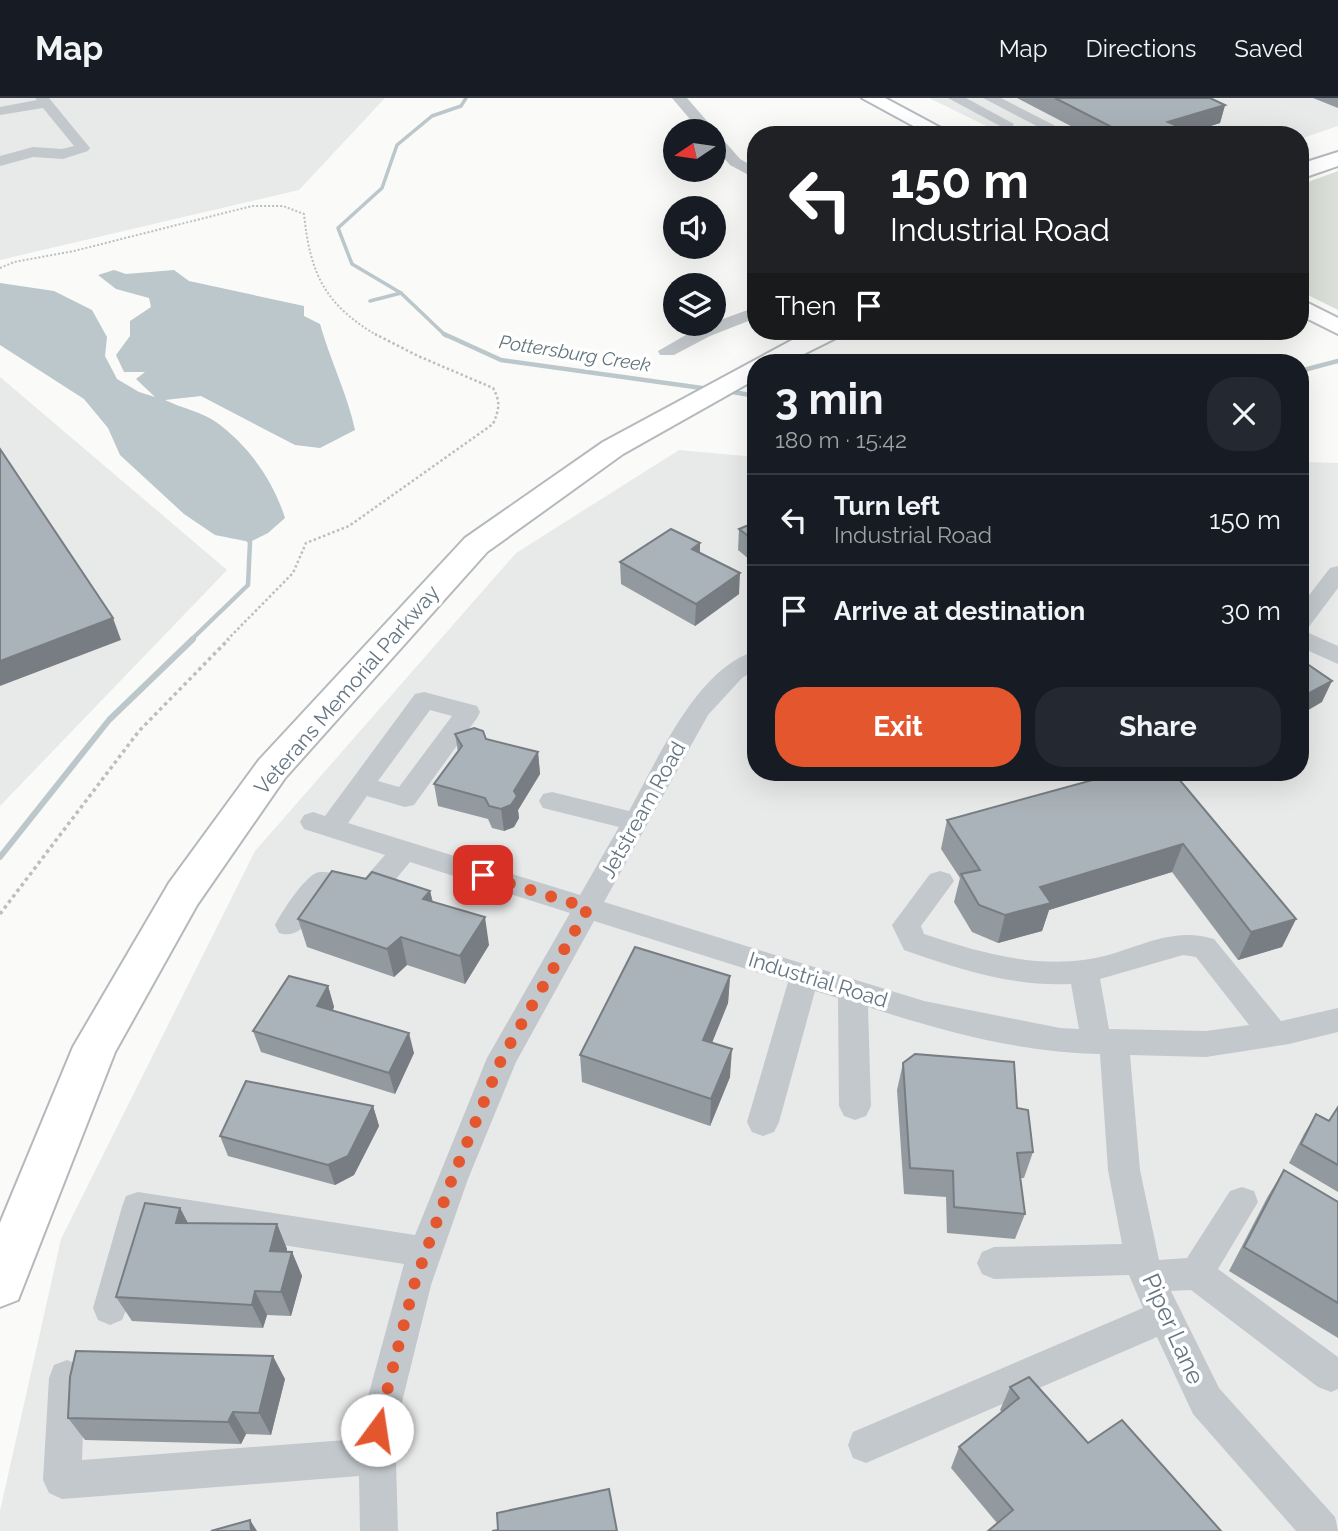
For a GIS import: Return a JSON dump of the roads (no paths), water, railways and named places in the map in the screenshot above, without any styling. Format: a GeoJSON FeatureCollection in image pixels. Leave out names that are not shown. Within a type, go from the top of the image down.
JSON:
{"type":"FeatureCollection","features":[{"type":"Feature","properties":{"kind":"highway"},"geometry":{"type":"LineString","coordinates":[[1309,156],[1338,146]]}},
{"type":"Feature","properties":{"kind":"highway"},"geometry":{"type":"LineString","coordinates":[[1309,169],[1338,159]]}},
{"type":"Feature","properties":{"kind":"highway","name":"Veterans Memorial Parkway"},"geometry":{"type":"LineString","coordinates":[[784,354],[811,340]]}},
{"type":"Feature","properties":{"kind":"highway","name":"Veterans Memorial Parkway"},"geometry":{"type":"LineString","coordinates":[[0,1283],[95,1047],[183,894],[272,769],[476,545],[613,448],[747,373]]}},
{"type":"Feature","properties":{"kind":"main road"},"geometry":{"type":"LineString","coordinates":[[871,98],[927,126]]}},
{"type":"Feature","properties":{"kind":"main road"},"geometry":{"type":"LineString","coordinates":[[1309,311],[1338,327]]}},
{"type":"Feature","properties":{"kind":"main road"},"geometry":{"type":"LineString","coordinates":[[1309,325],[1338,336]]}},
{"type":"Feature","properties":{"kind":"street"},"geometry":{"type":"LineString","coordinates":[[990,98],[1048,126]]}},
{"type":"Feature","properties":{"kind":"street"},"geometry":{"type":"LineString","coordinates":[[965,99],[1013,126]]}},
{"type":"Feature","properties":{"kind":"street"},"geometry":{"type":"LineString","coordinates":[[0,111],[44,100],[83,148],[63,154],[33,152],[0,161]]}},
{"type":"Feature","properties":{"kind":"street"},"geometry":{"type":"LineString","coordinates":[[726,152],[735,162],[747,169]]}},
{"type":"Feature","properties":{"kind":"street"},"geometry":{"type":"LineString","coordinates":[[1309,611],[1338,573]]}},
{"type":"Feature","properties":{"kind":"street","name":"Jetstream Road"},"geometry":{"type":"LineString","coordinates":[[379,1531],[380,1456],[377,1430],[414,1285],[452,1179],[502,1058],[699,710],[734,672],[747,664]]}},
{"type":"Feature","properties":{"kind":"street","name":"Industrial Road"},"geometry":{"type":"LineString","coordinates":[[362,785],[321,825],[924,1013],[1060,1041],[1206,1044],[1275,1034],[1338,1020]]}},
{"type":"Feature","properties":{"kind":"street"},"geometry":{"type":"LineString","coordinates":[[552,801],[636,822]]}},
{"type":"Feature","properties":{"kind":"street"},"geometry":{"type":"LineString","coordinates":[[289,925],[320,882],[369,892],[404,851]]}},
{"type":"Feature","properties":{"kind":"street","name":"Piper Lane"},"geometry":{"type":"LineString","coordinates":[[1084,972],[1105,1042],[1124,1170],[1144,1268],[1206,1401],[1321,1531]]}},
{"type":"Feature","properties":{"kind":"street"},"geometry":{"type":"LineString","coordinates":[[763,1122],[804,976]]}},
{"type":"Feature","properties":{"kind":"street"},"geometry":{"type":"LineString","coordinates":[[110,1308],[138,1207],[426,1252]]}},
{"type":"Feature","properties":{"kind":"street"},"geometry":{"type":"LineString","coordinates":[[994,1263],[1144,1268],[1196,1273]]}},
{"type":"Feature","properties":{"kind":"street"},"geometry":{"type":"LineString","coordinates":[[866,1445],[1165,1315]]}},
{"type":"Feature","properties":{"kind":"street"},"geometry":{"type":"LineString","coordinates":[[67,1378],[62,1480],[380,1456]]}},
{"type":"Feature","properties":{"kind":"lane"},"geometry":{"type":"LineString","coordinates":[[679,98],[697,119]]}},
{"type":"Feature","properties":{"kind":"lane"},"geometry":{"type":"LineString","coordinates":[[667,351],[704,332],[747,315]]}},
{"type":"Feature","properties":{"kind":"lane"},"geometry":{"type":"LineString","coordinates":[[940,881],[906,925],[914,942],[972,962],[1043,974],[1084,972],[1183,944],[1204,947],[1275,1034]]}},
{"type":"Feature","properties":{"kind":"lane"},"geometry":{"type":"LineString","coordinates":[[853,991],[855,1106]]}},
{"type":"Feature","properties":{"kind":"lane"},"geometry":{"type":"LineString","coordinates":[[1242,1202],[1196,1273],[1331,1374]]}},
{"type":"Feature","properties":{"kind":"waterway","name":"Pottersburg Creek"},"geometry":{"type":"LineString","coordinates":[[401,293],[352,264],[338,228],[382,188],[397,145],[432,116],[461,106],[466,98]]}},
{"type":"Feature","properties":{"kind":"waterway"},"geometry":{"type":"LineString","coordinates":[[370,301],[401,293]]}},
{"type":"Feature","properties":{"kind":"waterway","name":"Pottersburg Creek"},"geometry":{"type":"LineString","coordinates":[[401,293],[446,336]]}},
{"type":"Feature","properties":{"kind":"waterway","name":"Pottersburg Creek"},"geometry":{"type":"LineString","coordinates":[[444,334],[501,360],[709,389]]}},
{"type":"Feature","properties":{"kind":"waterway","name":"Pottersburg Creek"},"geometry":{"type":"LineString","coordinates":[[1309,369],[1338,361]]}},
{"type":"Feature","properties":{"kind":"waterway","name":"Pottersburg Creek"},"geometry":{"type":"LineString","coordinates":[[727,391],[747,394]]}},
{"type":"Feature","properties":{"kind":"waterway"},"geometry":{"type":"LineString","coordinates":[[191,640],[248,585],[250,542],[246,537]]}},
{"type":"Feature","properties":{"kind":"waterway"},"geometry":{"type":"LineString","coordinates":[[0,857],[109,720],[193,639]]}}]}
